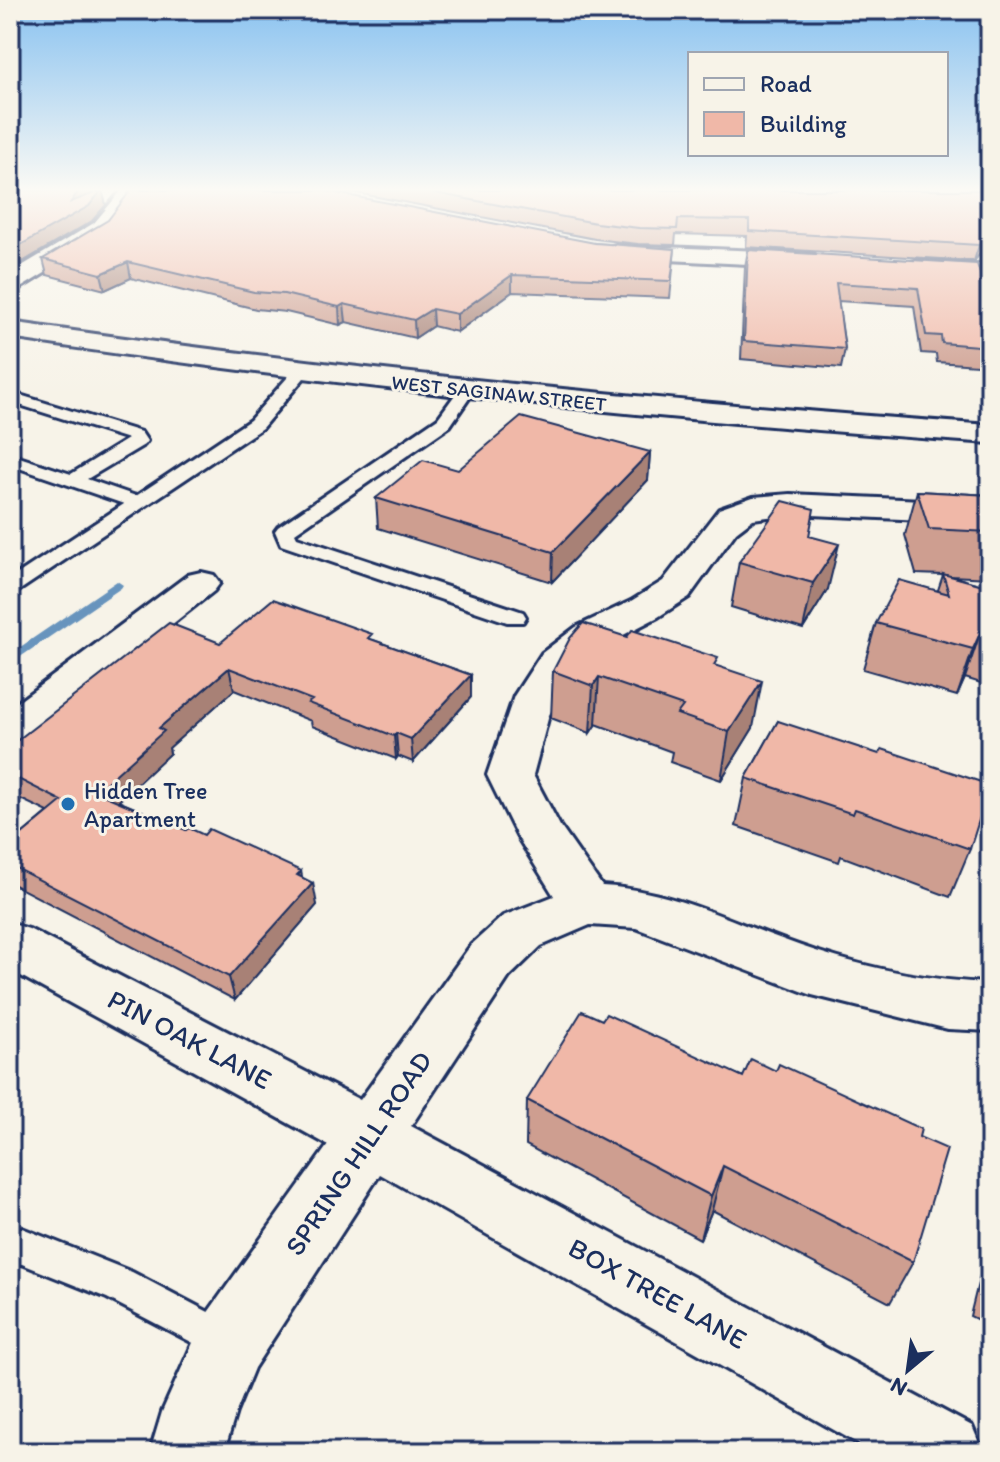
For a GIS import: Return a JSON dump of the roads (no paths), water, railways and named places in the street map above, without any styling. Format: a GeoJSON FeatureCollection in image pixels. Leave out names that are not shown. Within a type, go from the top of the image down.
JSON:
{"type":"FeatureCollection","features":[{"type":"Feature","properties":{"kind":"street"},"geometry":{"type":"LineString","coordinates":[[10,284],[52,258]]}},
{"type":"Feature","properties":{"kind":"street"},"geometry":{"type":"LineString","coordinates":[[746,258],[828,261]]}},
{"type":"Feature","properties":{"kind":"street"},"geometry":{"type":"LineString","coordinates":[[900,266],[990,272]]}},
{"type":"Feature","properties":{"kind":"street","name":"WEST SAGINAW STREET"},"geometry":{"type":"LineString","coordinates":[[10,330],[301,372],[466,391],[782,420],[990,434]]}},
{"type":"Feature","properties":{"kind":"street"},"geometry":{"type":"LineString","coordinates":[[990,513],[790,504],[757,505],[737,510],[678,588],[647,609],[586,638],[551,668],[535,691],[510,775],[541,836],[587,905],[637,908],[704,930],[812,973],[948,1005],[990,1007]]}},
{"type":"Feature","properties":{"kind":"street"},"geometry":{"type":"LineString","coordinates":[[10,730],[201,583]]}},
{"type":"Feature","properties":{"kind":"street","name":"SPRING HILL ROAD"},"geometry":{"type":"LineString","coordinates":[[187,1452],[199,1412],[229,1343],[490,961],[522,931],[587,905]]}},
{"type":"Feature","properties":{"kind":"street","name":"PIN OAK LANE"},"geometry":{"type":"LineString","coordinates":[[10,944],[369,1135]]}},
{"type":"Feature","properties":{"kind":"street","name":"BOX TREE LANE"},"geometry":{"type":"LineString","coordinates":[[369,1135],[946,1452]]}},
{"type":"Feature","properties":{"kind":"lane"},"geometry":{"type":"LineString","coordinates":[[10,588],[256,424],[301,372]]}},
{"type":"Feature","properties":{"kind":"lane"},"geometry":{"type":"LineString","coordinates":[[466,391],[444,422],[285,531],[288,541],[515,617]]}},
{"type":"Feature","properties":{"kind":"lane"},"geometry":{"type":"LineString","coordinates":[[10,397],[135,436],[138,441],[73,480]]}},
{"type":"Feature","properties":{"kind":"lane"},"geometry":{"type":"LineString","coordinates":[[10,459],[137,502]]}},
{"type":"Feature","properties":{"kind":"lane"},"geometry":{"type":"LineString","coordinates":[[10,1246],[22,1246],[119,1285],[229,1343]]}},
{"type":"Feature","properties":{"kind":"waterway"},"geometry":{"type":"LineString","coordinates":[[10,660],[117,585]]}},
{"type":"Feature","properties":{"kind":"place","name":"Hidden Tree Apartment"},"geometry":{"type":"Point","coordinates":[68,804]}}]}
